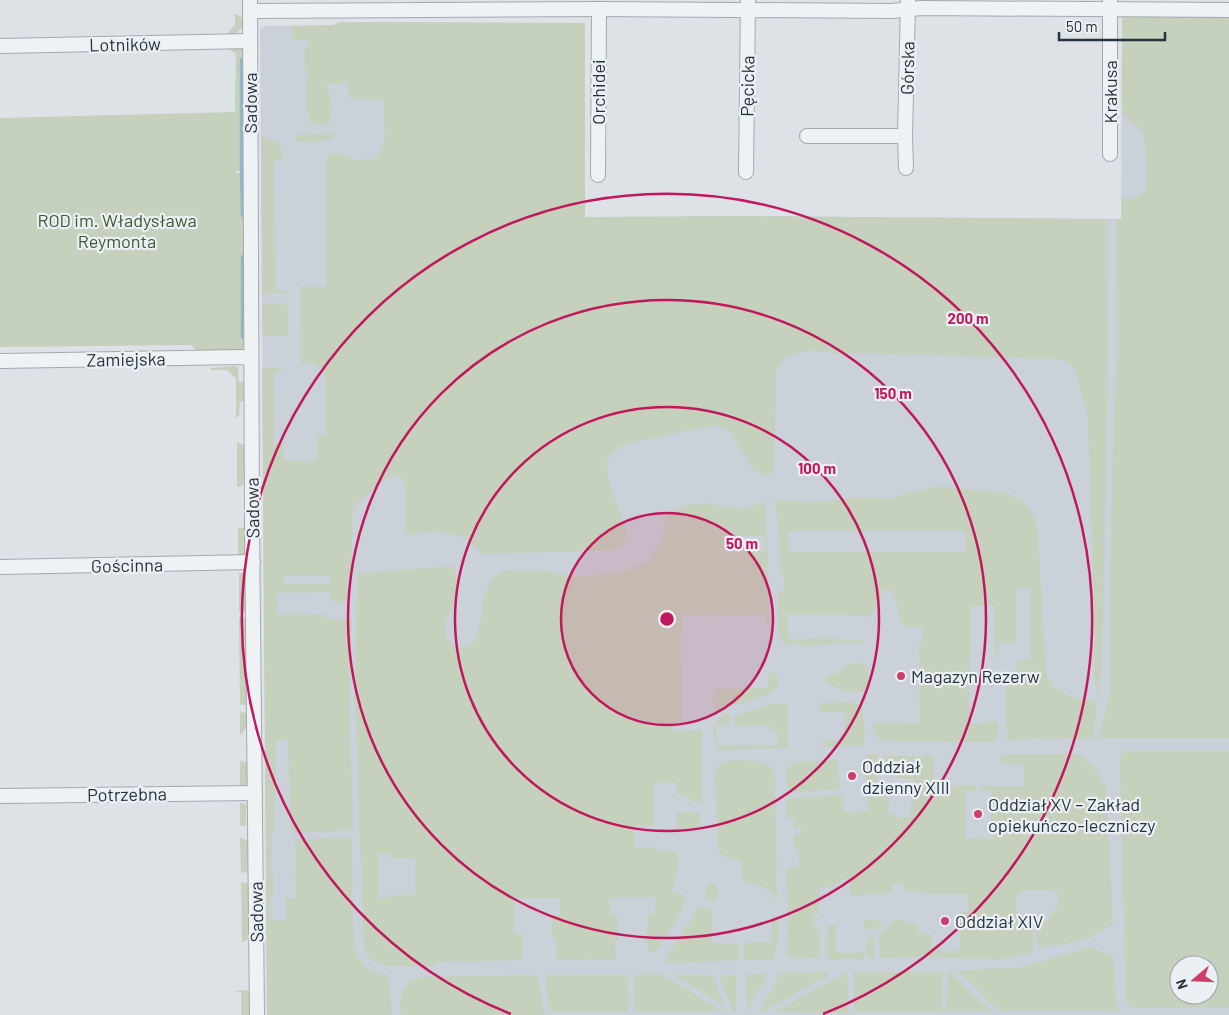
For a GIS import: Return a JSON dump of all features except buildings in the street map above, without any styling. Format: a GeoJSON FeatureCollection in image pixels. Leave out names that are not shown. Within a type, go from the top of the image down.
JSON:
{"type":"FeatureCollection","features":[{"type":"Feature","properties":{"kind":"street"},"geometry":{"type":"LineString","coordinates":[[250,5],[599,9],[748,5],[892,11],[908,4],[1110,4],[1229,10]]}},
{"type":"Feature","properties":{"kind":"street","name":"Górska"},"geometry":{"type":"LineString","coordinates":[[906,168],[908,4]]}},
{"type":"Feature","properties":{"kind":"street","name":"Krakusa"},"geometry":{"type":"LineString","coordinates":[[1110,4],[1110,154]]}},
{"type":"Feature","properties":{"kind":"street","name":"Sadowa"},"geometry":{"type":"LineString","coordinates":[[250,5],[257,1015]]}},
{"type":"Feature","properties":{"kind":"street","name":"Pęcicka"},"geometry":{"type":"LineString","coordinates":[[746,172],[748,5]]}},
{"type":"Feature","properties":{"kind":"street","name":"Orchidei"},"geometry":{"type":"LineString","coordinates":[[598,175],[599,9]]}},
{"type":"Feature","properties":{"kind":"street","name":"Lotników"},"geometry":{"type":"LineString","coordinates":[[0,46],[250,40]]}},
{"type":"Feature","properties":{"kind":"street"},"geometry":{"type":"LineString","coordinates":[[807,136],[905,136]]}},
{"type":"Feature","properties":{"kind":"street","name":"Zamiejska"},"geometry":{"type":"LineString","coordinates":[[0,360],[251,358]]}},
{"type":"Feature","properties":{"kind":"street","name":"Gościnna"},"geometry":{"type":"LineString","coordinates":[[0,567],[253,562]]}},
{"type":"Feature","properties":{"kind":"street","name":"Potrzebna"},"geometry":{"type":"LineString","coordinates":[[0,796],[255,793]]}},
{"type":"Feature","properties":{"kind":"shaded area"},"geometry":{"type":"Polygon","coordinates":[[[341,22],[585,23],[585,218],[746,216],[1121,219],[1122,26],[1229,26],[1229,1015],[267,1015],[260,28],[266,26],[333,25],[341,22]]]}},
{"type":"Feature","properties":{"kind":"green space"},"geometry":{"type":"Polygon","coordinates":[[[235,14],[244,19],[244,27],[236,33],[227,35],[235,24],[235,14]]]}},
{"type":"Feature","properties":{"kind":"green space"},"geometry":{"type":"Polygon","coordinates":[[[1122,15],[1229,15],[1229,738],[1098,738],[1111,692],[1110,610],[1117,351],[1116,219],[1121,219],[1121,199],[1135,198],[1146,189],[1147,164],[1144,133],[1122,113],[1122,15]]]}},
{"type":"Feature","properties":{"kind":"green space"},"geometry":{"type":"Polygon","coordinates":[[[341,22],[585,23],[585,217],[746,216],[1102,219],[1107,222],[1108,347],[1102,661],[1098,699],[1094,675],[1095,635],[1088,417],[1076,373],[1071,363],[1062,359],[841,354],[810,350],[787,356],[776,370],[774,472],[764,475],[754,470],[730,432],[717,425],[622,445],[606,460],[609,484],[627,531],[624,545],[616,550],[482,554],[464,537],[434,531],[412,535],[405,532],[406,488],[403,478],[393,474],[353,507],[351,576],[347,577],[346,602],[331,601],[330,592],[277,593],[277,615],[325,614],[326,619],[352,619],[349,707],[353,829],[291,833],[288,740],[276,740],[275,832],[272,832],[271,870],[273,871],[273,897],[271,897],[271,920],[286,921],[286,898],[296,898],[295,839],[352,837],[353,933],[355,944],[360,960],[367,969],[375,974],[388,975],[392,1015],[267,1015],[262,368],[282,369],[273,376],[274,446],[284,442],[284,461],[317,461],[317,435],[326,435],[325,369],[318,368],[316,363],[301,364],[300,287],[326,286],[327,153],[342,154],[351,160],[376,159],[385,140],[384,100],[350,99],[345,81],[340,84],[327,83],[327,90],[331,100],[329,123],[326,125],[309,123],[309,112],[306,112],[306,79],[308,79],[308,71],[305,70],[305,47],[309,47],[309,40],[293,40],[292,26],[333,25],[341,22]],[[284,575],[284,584],[330,584],[330,576],[284,575]]]}},
{"type":"Feature","properties":{"kind":"green space","name":"ROD im. Władysława Reymonta"},"geometry":{"type":"Polygon","coordinates":[[[235,47],[244,51],[244,170],[236,171],[236,173],[244,173],[245,346],[238,351],[197,351],[191,345],[0,347],[0,118],[235,112],[236,54],[228,48],[180,49],[235,47]]]}},
{"type":"Feature","properties":{"kind":"green space"},"geometry":{"type":"Polygon","coordinates":[[[330,133],[334,139],[297,142],[295,137],[297,135],[330,133]]]}},
{"type":"Feature","properties":{"kind":"green space"},"geometry":{"type":"Polygon","coordinates":[[[261,137],[277,142],[281,148],[283,158],[274,162],[276,290],[286,291],[285,293],[271,293],[270,295],[262,295],[261,137]]]}},
{"type":"Feature","properties":{"kind":"green space"},"geometry":{"type":"Polygon","coordinates":[[[287,303],[288,336],[262,336],[262,304],[287,303]]]}},
{"type":"Feature","properties":{"kind":"green space"},"geometry":{"type":"Polygon","coordinates":[[[235,366],[238,368],[239,382],[245,382],[245,400],[240,402],[239,416],[236,418],[236,379],[227,370],[211,370],[211,368],[235,366]]]}},
{"type":"Feature","properties":{"kind":"green space"},"geometry":{"type":"Polygon","coordinates":[[[237,442],[245,445],[246,484],[240,487],[237,487],[237,442]]]}},
{"type":"Feature","properties":{"kind":"green space"},"geometry":{"type":"Polygon","coordinates":[[[939,486],[1009,494],[1023,502],[1035,519],[1038,537],[1046,675],[1054,688],[1073,698],[1097,701],[1093,739],[1035,738],[1006,741],[1007,734],[1009,734],[1006,725],[1006,679],[1016,671],[1017,661],[1031,660],[1030,588],[1016,589],[1016,642],[999,643],[999,658],[995,658],[995,606],[971,606],[971,657],[969,657],[970,722],[984,724],[985,721],[996,721],[999,729],[998,735],[994,740],[992,742],[883,741],[876,734],[873,723],[920,724],[919,643],[923,643],[923,627],[908,626],[901,622],[894,595],[885,588],[871,617],[866,615],[781,614],[781,616],[788,616],[788,639],[866,640],[861,643],[851,644],[851,642],[807,646],[795,643],[786,646],[782,642],[778,629],[778,593],[784,591],[783,570],[780,570],[779,532],[775,501],[821,502],[854,497],[885,499],[939,486]],[[789,531],[789,552],[966,552],[965,531],[789,531]]]}},
{"type":"Feature","properties":{"kind":"green space"},"geometry":{"type":"Polygon","coordinates":[[[710,503],[745,509],[756,504],[765,503],[769,624],[766,624],[766,615],[682,616],[682,721],[677,722],[677,726],[672,727],[673,731],[702,730],[702,804],[676,793],[676,782],[654,783],[654,825],[634,826],[635,848],[655,847],[656,851],[675,852],[679,860],[672,892],[685,896],[681,912],[657,951],[648,952],[647,914],[655,914],[655,897],[609,898],[610,915],[617,915],[618,940],[614,941],[616,959],[556,960],[556,938],[552,938],[552,915],[560,915],[560,898],[515,898],[514,933],[523,934],[522,960],[436,962],[433,966],[386,966],[383,962],[371,960],[364,949],[354,702],[358,569],[363,573],[453,566],[458,579],[456,598],[445,624],[446,637],[454,647],[463,647],[474,643],[481,621],[484,595],[492,579],[504,570],[554,572],[573,577],[618,573],[628,570],[648,560],[663,538],[664,527],[669,513],[686,505],[710,503]],[[724,536],[724,552],[765,551],[765,536],[724,536]],[[378,854],[378,897],[389,898],[389,895],[415,895],[415,858],[390,858],[390,854],[378,854]]]}},
{"type":"Feature","properties":{"kind":"green space"},"geometry":{"type":"Polygon","coordinates":[[[238,528],[246,528],[247,547],[243,557],[238,556],[238,528]]]}},
{"type":"Feature","properties":{"kind":"green space"},"geometry":{"type":"Polygon","coordinates":[[[239,573],[245,573],[246,575],[248,610],[245,612],[239,612],[239,573]]]}},
{"type":"Feature","properties":{"kind":"green space"},"geometry":{"type":"Polygon","coordinates":[[[244,617],[247,619],[248,705],[240,705],[239,618],[244,617]]]}},
{"type":"Feature","properties":{"kind":"green space"},"geometry":{"type":"Polygon","coordinates":[[[849,664],[865,664],[868,668],[869,686],[864,690],[854,692],[827,684],[826,678],[829,674],[842,673],[842,668],[849,664]]]}},
{"type":"Feature","properties":{"kind":"green space"},"geometry":{"type":"Polygon","coordinates":[[[769,672],[778,677],[779,682],[769,695],[715,711],[713,703],[714,689],[767,688],[769,672]]]}},
{"type":"Feature","properties":{"kind":"green space"},"geometry":{"type":"Polygon","coordinates":[[[851,702],[860,706],[863,711],[865,742],[858,746],[823,747],[823,741],[844,741],[845,713],[820,712],[818,703],[851,702]]]}},
{"type":"Feature","properties":{"kind":"green space"},"geometry":{"type":"Polygon","coordinates":[[[771,704],[788,704],[788,748],[719,750],[715,744],[714,740],[716,722],[719,718],[728,714],[730,714],[730,725],[716,725],[716,745],[778,745],[777,730],[770,730],[770,725],[736,725],[734,720],[734,716],[771,704]]]}},
{"type":"Feature","properties":{"kind":"green space"},"geometry":{"type":"Polygon","coordinates":[[[240,711],[247,714],[247,722],[245,729],[240,735],[240,711]]]}},
{"type":"Feature","properties":{"kind":"green space"},"geometry":{"type":"Polygon","coordinates":[[[1123,751],[1229,751],[1229,1007],[1132,1008],[1126,1003],[1125,905],[1123,901],[1120,757],[1123,751]]]}},
{"type":"Feature","properties":{"kind":"green space"},"geometry":{"type":"Polygon","coordinates":[[[878,753],[878,791],[889,799],[889,813],[895,814],[896,817],[910,818],[913,779],[890,777],[924,755],[934,755],[934,783],[931,783],[931,786],[975,785],[975,791],[965,791],[965,840],[968,840],[968,838],[992,840],[991,791],[982,791],[982,786],[1024,786],[1024,765],[1001,764],[1001,754],[1079,754],[1096,770],[1106,788],[1113,924],[1091,937],[1059,946],[1057,944],[1037,949],[1036,918],[1041,921],[1048,920],[1058,905],[1057,891],[1025,890],[1016,897],[1016,912],[1033,916],[1033,952],[996,959],[880,958],[879,933],[885,933],[885,927],[890,925],[893,920],[904,920],[905,923],[918,923],[918,933],[932,934],[932,950],[941,950],[942,952],[950,952],[950,950],[960,951],[960,912],[968,912],[968,894],[905,892],[904,884],[892,884],[892,892],[851,895],[849,877],[828,888],[819,888],[819,915],[813,915],[813,922],[820,931],[820,958],[788,957],[787,868],[799,867],[799,849],[794,849],[794,834],[801,834],[801,828],[794,829],[794,819],[787,819],[787,800],[842,795],[844,813],[868,811],[865,756],[878,753]]]}},
{"type":"Feature","properties":{"kind":"green space"},"geometry":{"type":"Polygon","coordinates":[[[884,756],[918,756],[888,776],[885,775],[882,765],[884,756]]]}},
{"type":"Feature","properties":{"kind":"green space"},"geometry":{"type":"Polygon","coordinates":[[[750,760],[762,762],[772,770],[775,776],[777,902],[767,889],[743,880],[741,861],[725,856],[718,850],[715,775],[720,765],[730,761],[750,760]]]}},
{"type":"Feature","properties":{"kind":"green space"},"geometry":{"type":"Polygon","coordinates":[[[837,760],[840,789],[794,792],[787,788],[787,770],[791,764],[795,762],[837,760]]]}},
{"type":"Feature","properties":{"kind":"green space"},"geometry":{"type":"Polygon","coordinates":[[[240,761],[248,762],[248,784],[245,787],[208,787],[240,786],[240,761]]]}},
{"type":"Feature","properties":{"kind":"green space"},"geometry":{"type":"Polygon","coordinates":[[[240,803],[246,805],[246,826],[240,826],[240,803]]]}},
{"type":"Feature","properties":{"kind":"green space"},"geometry":{"type":"Polygon","coordinates":[[[700,812],[700,829],[676,829],[676,813],[700,812]]]}},
{"type":"Feature","properties":{"kind":"green space"},"geometry":{"type":"Polygon","coordinates":[[[240,838],[250,841],[249,868],[247,872],[241,873],[240,838]]]}},
{"type":"Feature","properties":{"kind":"green space"},"geometry":{"type":"Polygon","coordinates":[[[241,882],[250,884],[250,937],[242,942],[241,882]]]}},
{"type":"Feature","properties":{"kind":"green space"},"geometry":{"type":"Polygon","coordinates":[[[709,883],[713,883],[716,887],[718,895],[712,901],[704,896],[709,883]]]}},
{"type":"Feature","properties":{"kind":"green space"},"geometry":{"type":"Polygon","coordinates":[[[701,906],[708,908],[712,912],[712,943],[739,944],[739,960],[667,963],[666,959],[701,906]]]}},
{"type":"Feature","properties":{"kind":"green space"},"geometry":{"type":"Polygon","coordinates":[[[772,915],[778,917],[778,937],[774,960],[744,960],[743,944],[747,944],[747,942],[771,942],[772,915]]]}},
{"type":"Feature","properties":{"kind":"green space"},"geometry":{"type":"Polygon","coordinates":[[[864,920],[880,920],[880,925],[876,929],[864,929],[864,920]]]}},
{"type":"Feature","properties":{"kind":"green space"},"geometry":{"type":"Polygon","coordinates":[[[828,925],[836,925],[836,952],[845,952],[846,954],[864,952],[864,959],[827,959],[828,925]]]}},
{"type":"Feature","properties":{"kind":"green space"},"geometry":{"type":"Polygon","coordinates":[[[874,937],[874,958],[867,958],[867,938],[874,937]]]}},
{"type":"Feature","properties":{"kind":"green space"},"geometry":{"type":"Polygon","coordinates":[[[1091,947],[1113,958],[1117,1011],[999,1011],[958,971],[1022,967],[1091,947]]]}},
{"type":"Feature","properties":{"kind":"green space"},"geometry":{"type":"Polygon","coordinates":[[[949,971],[990,1011],[947,1011],[949,971]]]}},
{"type":"Feature","properties":{"kind":"green space"},"geometry":{"type":"Polygon","coordinates":[[[830,972],[827,976],[762,1012],[759,1011],[781,973],[830,972]]]}},
{"type":"Feature","properties":{"kind":"green space"},"geometry":{"type":"Polygon","coordinates":[[[847,972],[848,1013],[775,1012],[847,972]]]}},
{"type":"Feature","properties":{"kind":"green space"},"geometry":{"type":"Polygon","coordinates":[[[853,972],[943,972],[942,1012],[854,1012],[853,972]]]}},
{"type":"Feature","properties":{"kind":"green space"},"geometry":{"type":"Polygon","coordinates":[[[661,974],[723,1012],[634,1012],[635,975],[661,974]]]}},
{"type":"Feature","properties":{"kind":"green space"},"geometry":{"type":"Polygon","coordinates":[[[747,974],[768,974],[747,1011],[747,974]]]}},
{"type":"Feature","properties":{"kind":"green space"},"geometry":{"type":"Polygon","coordinates":[[[538,975],[544,1015],[401,1015],[400,1001],[405,987],[421,977],[538,975]]]}},
{"type":"Feature","properties":{"kind":"green space"},"geometry":{"type":"Polygon","coordinates":[[[545,975],[627,975],[629,1012],[550,1012],[545,975]]]}},
{"type":"Feature","properties":{"kind":"green space"},"geometry":{"type":"Polygon","coordinates":[[[675,975],[713,975],[724,1006],[675,975]]]}},
{"type":"Feature","properties":{"kind":"green space"},"geometry":{"type":"Polygon","coordinates":[[[719,975],[736,975],[736,1011],[733,1012],[719,975]]]}},
{"type":"Feature","properties":{"kind":"green space"},"geometry":{"type":"Polygon","coordinates":[[[247,990],[250,992],[251,1015],[241,1015],[241,992],[237,991],[247,990]]]}},
{"type":"Feature","properties":{"kind":"waterway"},"geometry":{"type":"LineString","coordinates":[[242,60],[242,170]]}},
{"type":"Feature","properties":{"kind":"waterway"},"geometry":{"type":"LineString","coordinates":[[242,173],[243,215]]}},
{"type":"Feature","properties":{"kind":"waterway"},"geometry":{"type":"LineString","coordinates":[[243,257],[243,337]]}},
{"type":"Feature","properties":{"kind":"place","name":"Magazyn Rezerw"},"geometry":{"type":"Point","coordinates":[901,676]}},
{"type":"Feature","properties":{"kind":"place","name":"Oddział dzienny XIII"},"geometry":{"type":"Point","coordinates":[852,776]}},
{"type":"Feature","properties":{"kind":"place","name":"Oddział XV – Zakład opiekuńczo-leczniczy"},"geometry":{"type":"Point","coordinates":[978,814]}},
{"type":"Feature","properties":{"kind":"place","name":"Oddział XIV"},"geometry":{"type":"Point","coordinates":[945,921]}}]}
